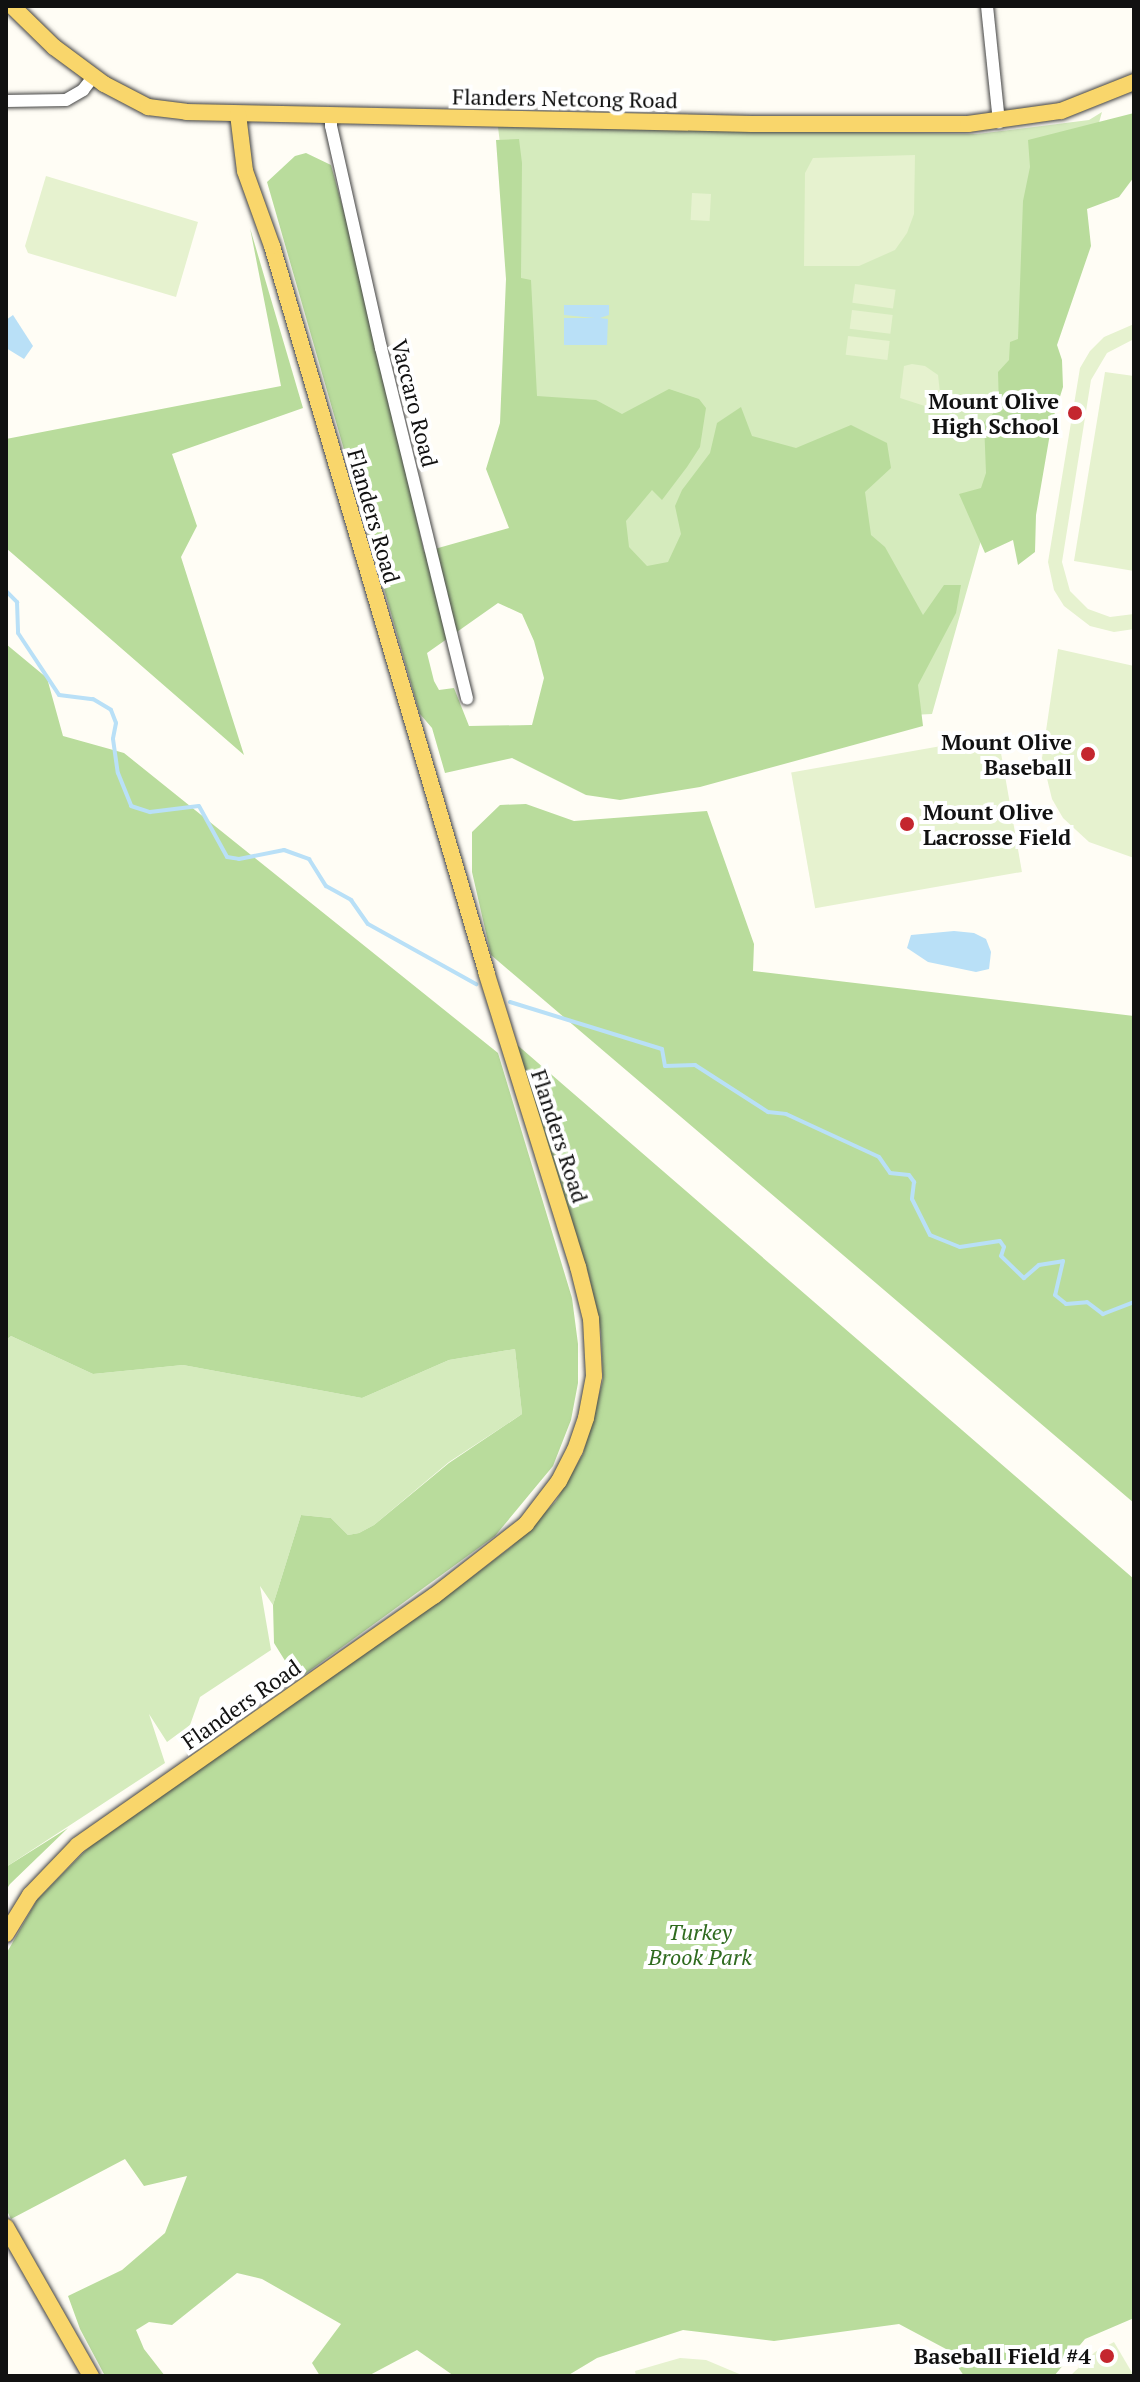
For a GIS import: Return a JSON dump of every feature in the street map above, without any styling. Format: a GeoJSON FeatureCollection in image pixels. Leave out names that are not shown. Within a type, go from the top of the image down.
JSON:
{"type":"FeatureCollection","features":[{"type":"Feature","properties":{"kind":"main road","name":"Flanders Netcong Road"},"geometry":{"type":"LineString","coordinates":[[12,6],[54,47],[93,77],[155,109],[238,114],[838,125],[999,122],[1073,107],[1134,82]]}},
{"type":"Feature","properties":{"kind":"main road","name":"Flanders Road"},"geometry":{"type":"LineString","coordinates":[[6,1934],[30,1895],[78,1845],[434,1596],[526,1524],[554,1488],[575,1450],[586,1418],[594,1376],[591,1319],[578,1267],[491,988],[272,246],[245,171],[238,114]]}},
{"type":"Feature","properties":{"kind":"main road"},"geometry":{"type":"LineString","coordinates":[[6,2227],[91,2376]]}},
{"type":"Feature","properties":{"kind":"street"},"geometry":{"type":"LineString","coordinates":[[987,6],[999,122]]}},
{"type":"Feature","properties":{"kind":"street"},"geometry":{"type":"LineString","coordinates":[[6,101],[66,100],[83,90],[93,77]]}},
{"type":"Feature","properties":{"kind":"street","name":"Vaccaro Road"},"geometry":{"type":"LineString","coordinates":[[331,115],[381,348],[467,699]]}},
{"type":"Feature","properties":{"kind":"green space"},"geometry":{"type":"Polygon","coordinates":[[[1102,112],[932,714],[571,732],[498,127],[977,134],[1089,120],[1102,112]]]}},
{"type":"Feature","properties":{"kind":"green space"},"geometry":{"type":"Polygon","coordinates":[[[1134,113],[1134,177],[1119,197],[1087,209],[1091,246],[1057,345],[1062,360],[1063,387],[1052,422],[1036,515],[1035,552],[1018,565],[1013,540],[985,553],[959,494],[981,488],[986,473],[984,422],[999,408],[998,372],[1009,360],[1010,342],[1018,339],[1023,201],[1030,167],[1028,140],[1134,113]]]}},
{"type":"Feature","properties":{"kind":"green space"},"geometry":{"type":"Polygon","coordinates":[[[519,139],[522,163],[521,278],[531,280],[537,396],[596,400],[622,414],[669,389],[699,399],[706,408],[700,447],[687,467],[662,500],[652,490],[626,521],[629,547],[647,566],[668,562],[681,534],[675,506],[682,490],[710,453],[717,423],[741,407],[752,436],[796,448],[851,425],[887,443],[891,468],[865,492],[871,535],[885,547],[923,615],[944,585],[961,585],[956,613],[918,685],[923,726],[700,787],[620,800],[586,795],[512,758],[445,773],[432,728],[420,714],[267,182],[295,156],[306,153],[331,165],[363,281],[424,552],[509,528],[486,469],[500,423],[506,279],[496,140],[519,139]],[[498,603],[427,653],[439,690],[454,688],[469,726],[532,725],[544,678],[534,641],[522,614],[498,603]]]}},
{"type":"Feature","properties":{"kind":"green space"},"geometry":{"type":"Polygon","coordinates":[[[915,155],[914,214],[907,233],[895,250],[859,266],[804,266],[805,173],[813,158],[915,155]]]}},
{"type":"Feature","properties":{"kind":"green space"},"geometry":{"type":"Polygon","coordinates":[[[46,176],[198,222],[176,297],[28,253],[25,246],[46,176]]]}},
{"type":"Feature","properties":{"kind":"green space"},"geometry":{"type":"Polygon","coordinates":[[[692,193],[711,194],[710,221],[691,220],[692,193]]]}},
{"type":"Feature","properties":{"kind":"green space"},"geometry":{"type":"Polygon","coordinates":[[[250,228],[303,408],[172,454],[197,526],[181,557],[244,755],[6,548],[6,439],[281,386],[250,228]]]}},
{"type":"Feature","properties":{"kind":"green space"},"geometry":{"type":"Polygon","coordinates":[[[855,284],[896,290],[893,309],[852,303],[855,284]]]}},
{"type":"Feature","properties":{"kind":"green space"},"geometry":{"type":"Polygon","coordinates":[[[852,310],[893,315],[890,334],[850,329],[852,310]]]}},
{"type":"Feature","properties":{"kind":"green space"},"geometry":{"type":"Polygon","coordinates":[[[1134,324],[1134,339],[1107,353],[1091,380],[1062,562],[1070,591],[1088,609],[1110,617],[1134,614],[1134,629],[1114,632],[1090,626],[1064,606],[1054,590],[1048,562],[1080,368],[1090,351],[1104,337],[1134,324]]]}},
{"type":"Feature","properties":{"kind":"green space"},"geometry":{"type":"Polygon","coordinates":[[[848,336],[890,341],[887,360],[846,355],[848,336]]]}},
{"type":"Feature","properties":{"kind":"green space"},"geometry":{"type":"Polygon","coordinates":[[[904,366],[925,366],[938,375],[940,393],[931,408],[900,398],[904,366]]]}},
{"type":"Feature","properties":{"kind":"green space"},"geometry":{"type":"Polygon","coordinates":[[[1105,372],[1134,376],[1134,571],[1074,561],[1105,372]]]}},
{"type":"Feature","properties":{"kind":"green space"},"geometry":{"type":"Polygon","coordinates":[[[6,644],[47,678],[63,736],[124,753],[498,1053],[572,1298],[578,1344],[578,1383],[571,1420],[553,1466],[495,1536],[297,1680],[274,1643],[273,1605],[301,1515],[331,1518],[348,1535],[359,1533],[374,1525],[449,1463],[522,1414],[515,1349],[449,1360],[362,1398],[183,1365],[93,1374],[11,1336],[6,1340],[6,644]]]}},
{"type":"Feature","properties":{"kind":"green space","name":"Mount Olive Baseball"},"geometry":{"type":"Polygon","coordinates":[[[1058,649],[1134,666],[1134,858],[1089,842],[1063,818],[1052,799],[1042,758],[1058,649]]]}},
{"type":"Feature","properties":{"kind":"green space","name":"Mount Olive Lacrosse Field"},"geometry":{"type":"Polygon","coordinates":[[[998,736],[1022,872],[815,908],[791,772],[998,736]]]}},
{"type":"Feature","properties":{"kind":"green space"},"geometry":{"type":"Polygon","coordinates":[[[526,804],[574,821],[707,811],[754,944],[753,971],[1134,1016],[1134,1503],[491,955],[472,872],[472,832],[500,805],[526,804]]]}},
{"type":"Feature","properties":{"kind":"green space","name":"Turkey Brook Park"},"geometry":{"type":"Polygon","coordinates":[[[515,1043],[1134,1579],[1134,2318],[1085,2339],[1054,2376],[964,2376],[946,2349],[899,2324],[774,2341],[683,2330],[597,2358],[567,2376],[454,2376],[417,2350],[368,2376],[320,2376],[312,2363],[341,2324],[262,2279],[237,2273],[172,2325],[149,2322],[136,2330],[144,2349],[165,2376],[105,2376],[80,2329],[68,2296],[122,2270],[165,2233],[187,2176],[144,2186],[125,2159],[11,2219],[8,2213],[6,1954],[37,1900],[95,1841],[439,1602],[511,1547],[556,1501],[583,1454],[603,1380],[601,1332],[589,1276],[515,1043]]]}},
{"type":"Feature","properties":{"kind":"green space"},"geometry":{"type":"Polygon","coordinates":[[[11,1336],[93,1374],[183,1365],[362,1398],[449,1360],[515,1349],[522,1414],[449,1462],[374,1525],[359,1533],[348,1535],[331,1518],[301,1515],[273,1605],[260,1586],[271,1650],[200,1697],[190,1725],[167,1742],[149,1714],[165,1763],[6,1867],[6,1340],[11,1336]]]}},
{"type":"Feature","properties":{"kind":"green space"},"geometry":{"type":"Polygon","coordinates":[[[68,1828],[10,1884],[6,1890],[6,1867],[68,1828]]]}},
{"type":"Feature","properties":{"kind":"green space","name":"Baseball Field #4"},"geometry":{"type":"Polygon","coordinates":[[[1114,2342],[1134,2376],[1070,2376],[1095,2352],[1114,2342]]]}},
{"type":"Feature","properties":{"kind":"green space"},"geometry":{"type":"Polygon","coordinates":[[[680,2358],[706,2360],[744,2376],[636,2376],[635,2371],[680,2358]]]}},
{"type":"Feature","properties":{"kind":"water"},"geometry":{"type":"Polygon","coordinates":[[[564,305],[609,305],[609,315],[600,318],[608,319],[607,345],[564,345],[564,318],[595,318],[564,315],[564,305]]]}},
{"type":"Feature","properties":{"kind":"water"},"geometry":{"type":"Polygon","coordinates":[[[13,315],[33,346],[24,359],[6,348],[6,320],[13,315]]]}},
{"type":"Feature","properties":{"kind":"water"},"geometry":{"type":"Polygon","coordinates":[[[954,931],[974,933],[986,939],[991,952],[989,969],[976,972],[928,962],[907,948],[911,935],[954,931]]]}},
{"type":"Feature","properties":{"kind":"waterway"},"geometry":{"type":"LineString","coordinates":[[6,591],[17,602],[18,633],[59,695],[93,699],[111,710],[116,723],[113,739],[118,773],[131,806],[150,812],[199,806],[227,857],[239,859],[284,850],[309,859],[326,886],[351,900],[368,924],[476,984]]}},
{"type":"Feature","properties":{"kind":"waterway"},"geometry":{"type":"LineString","coordinates":[[510,1002],[662,1049],[665,1066],[695,1065],[768,1112],[786,1114],[879,1157],[890,1173],[909,1175],[914,1182],[912,1199],[930,1235],[960,1247],[1000,1241],[1004,1247],[1001,1256],[1024,1278],[1039,1265],[1063,1261],[1055,1295],[1066,1304],[1087,1302],[1103,1314],[1134,1302]]}},
{"type":"Feature","properties":{"kind":"place","name":"Mount Olive High School"},"geometry":{"type":"Point","coordinates":[1075,413]}},
{"type":"Feature","properties":{"kind":"place","name":"Mount Olive Baseball"},"geometry":{"type":"Point","coordinates":[1088,754]}},
{"type":"Feature","properties":{"kind":"place","name":"Mount Olive Lacrosse Field"},"geometry":{"type":"Point","coordinates":[907,824]}},
{"type":"Feature","properties":{"kind":"place","name":"Baseball Field #4"},"geometry":{"type":"Point","coordinates":[1107,2356]}}]}
